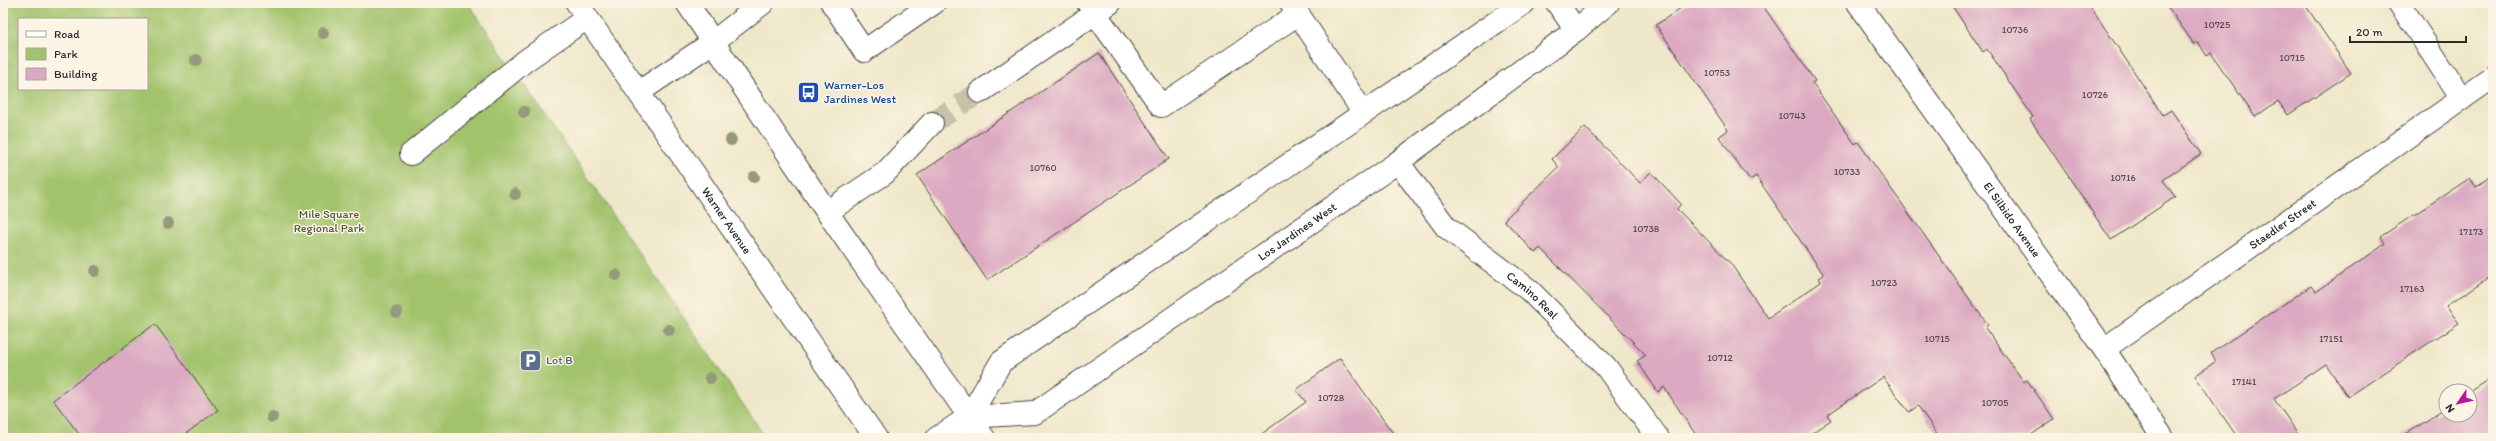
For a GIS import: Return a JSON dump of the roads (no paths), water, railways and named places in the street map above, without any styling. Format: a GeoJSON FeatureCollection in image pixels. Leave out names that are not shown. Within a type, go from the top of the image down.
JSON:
{"type":"FeatureCollection","features":[{"type":"Feature","properties":{"kind":"street"},"geometry":{"type":"LineString","coordinates":[[687,3],[828,212],[984,438]]}},
{"type":"Feature","properties":{"kind":"street"},"geometry":{"type":"LineString","coordinates":[[639,92],[713,42],[763,3]]}},
{"type":"Feature","properties":{"kind":"street"},"geometry":{"type":"LineString","coordinates":[[832,3],[864,52],[934,3]]}},
{"type":"Feature","properties":{"kind":"street","name":"Los Jardines West"},"geometry":{"type":"LineString","coordinates":[[937,438],[969,417],[1001,362],[1363,112],[1524,3]]}},
{"type":"Feature","properties":{"kind":"street"},"geometry":{"type":"LineString","coordinates":[[1557,3],[1576,30]]}},
{"type":"Feature","properties":{"kind":"street","name":"Los Jardines West"},"geometry":{"type":"LineString","coordinates":[[969,417],[1035,413],[1398,162],[1576,30],[1608,3]]}},
{"type":"Feature","properties":{"kind":"street","name":"El Silbido Avenue"},"geometry":{"type":"LineString","coordinates":[[1858,3],[2104,349],[2163,438]]}},
{"type":"Feature","properties":{"kind":"street"},"geometry":{"type":"LineString","coordinates":[[2400,3],[2462,99]]}},
{"type":"Feature","properties":{"kind":"street"},"geometry":{"type":"LineString","coordinates":[[980,92],[1098,6],[1161,106],[1295,8],[1363,112]]}},
{"type":"Feature","properties":{"kind":"street"},"geometry":{"type":"LineString","coordinates":[[411,154],[525,61],[582,11]]}},
{"type":"Feature","properties":{"kind":"street","name":"Warner Avenue"},"geometry":{"type":"LineString","coordinates":[[582,11],[876,438]]}},
{"type":"Feature","properties":{"kind":"street","name":"Staedler Street"},"geometry":{"type":"LineString","coordinates":[[2104,349],[2493,77]]}},
{"type":"Feature","properties":{"kind":"street"},"geometry":{"type":"LineString","coordinates":[[828,212],[885,173],[932,123]]}},
{"type":"Feature","properties":{"kind":"street","name":"Camino Real"},"geometry":{"type":"LineString","coordinates":[[1398,162],[1446,226],[1529,290],[1606,367],[1658,438]]}},
{"type":"Feature","properties":{"kind":"tunnel"},"geometry":{"type":"LineString","coordinates":[[932,123],[980,92]]}},
{"type":"Feature","properties":{"kind":"place","name":"Warner-Los Jardines West"},"geometry":{"type":"Point","coordinates":[809,92]}},
{"type":"Feature","properties":{"kind":"place","name":"Lot B"},"geometry":{"type":"Point","coordinates":[530,360]}},
{"type":"Feature","properties":{"kind":"park label","name":"Mile Square Regional Park"},"geometry":{"type":"Point","coordinates":[329,221]}}]}
